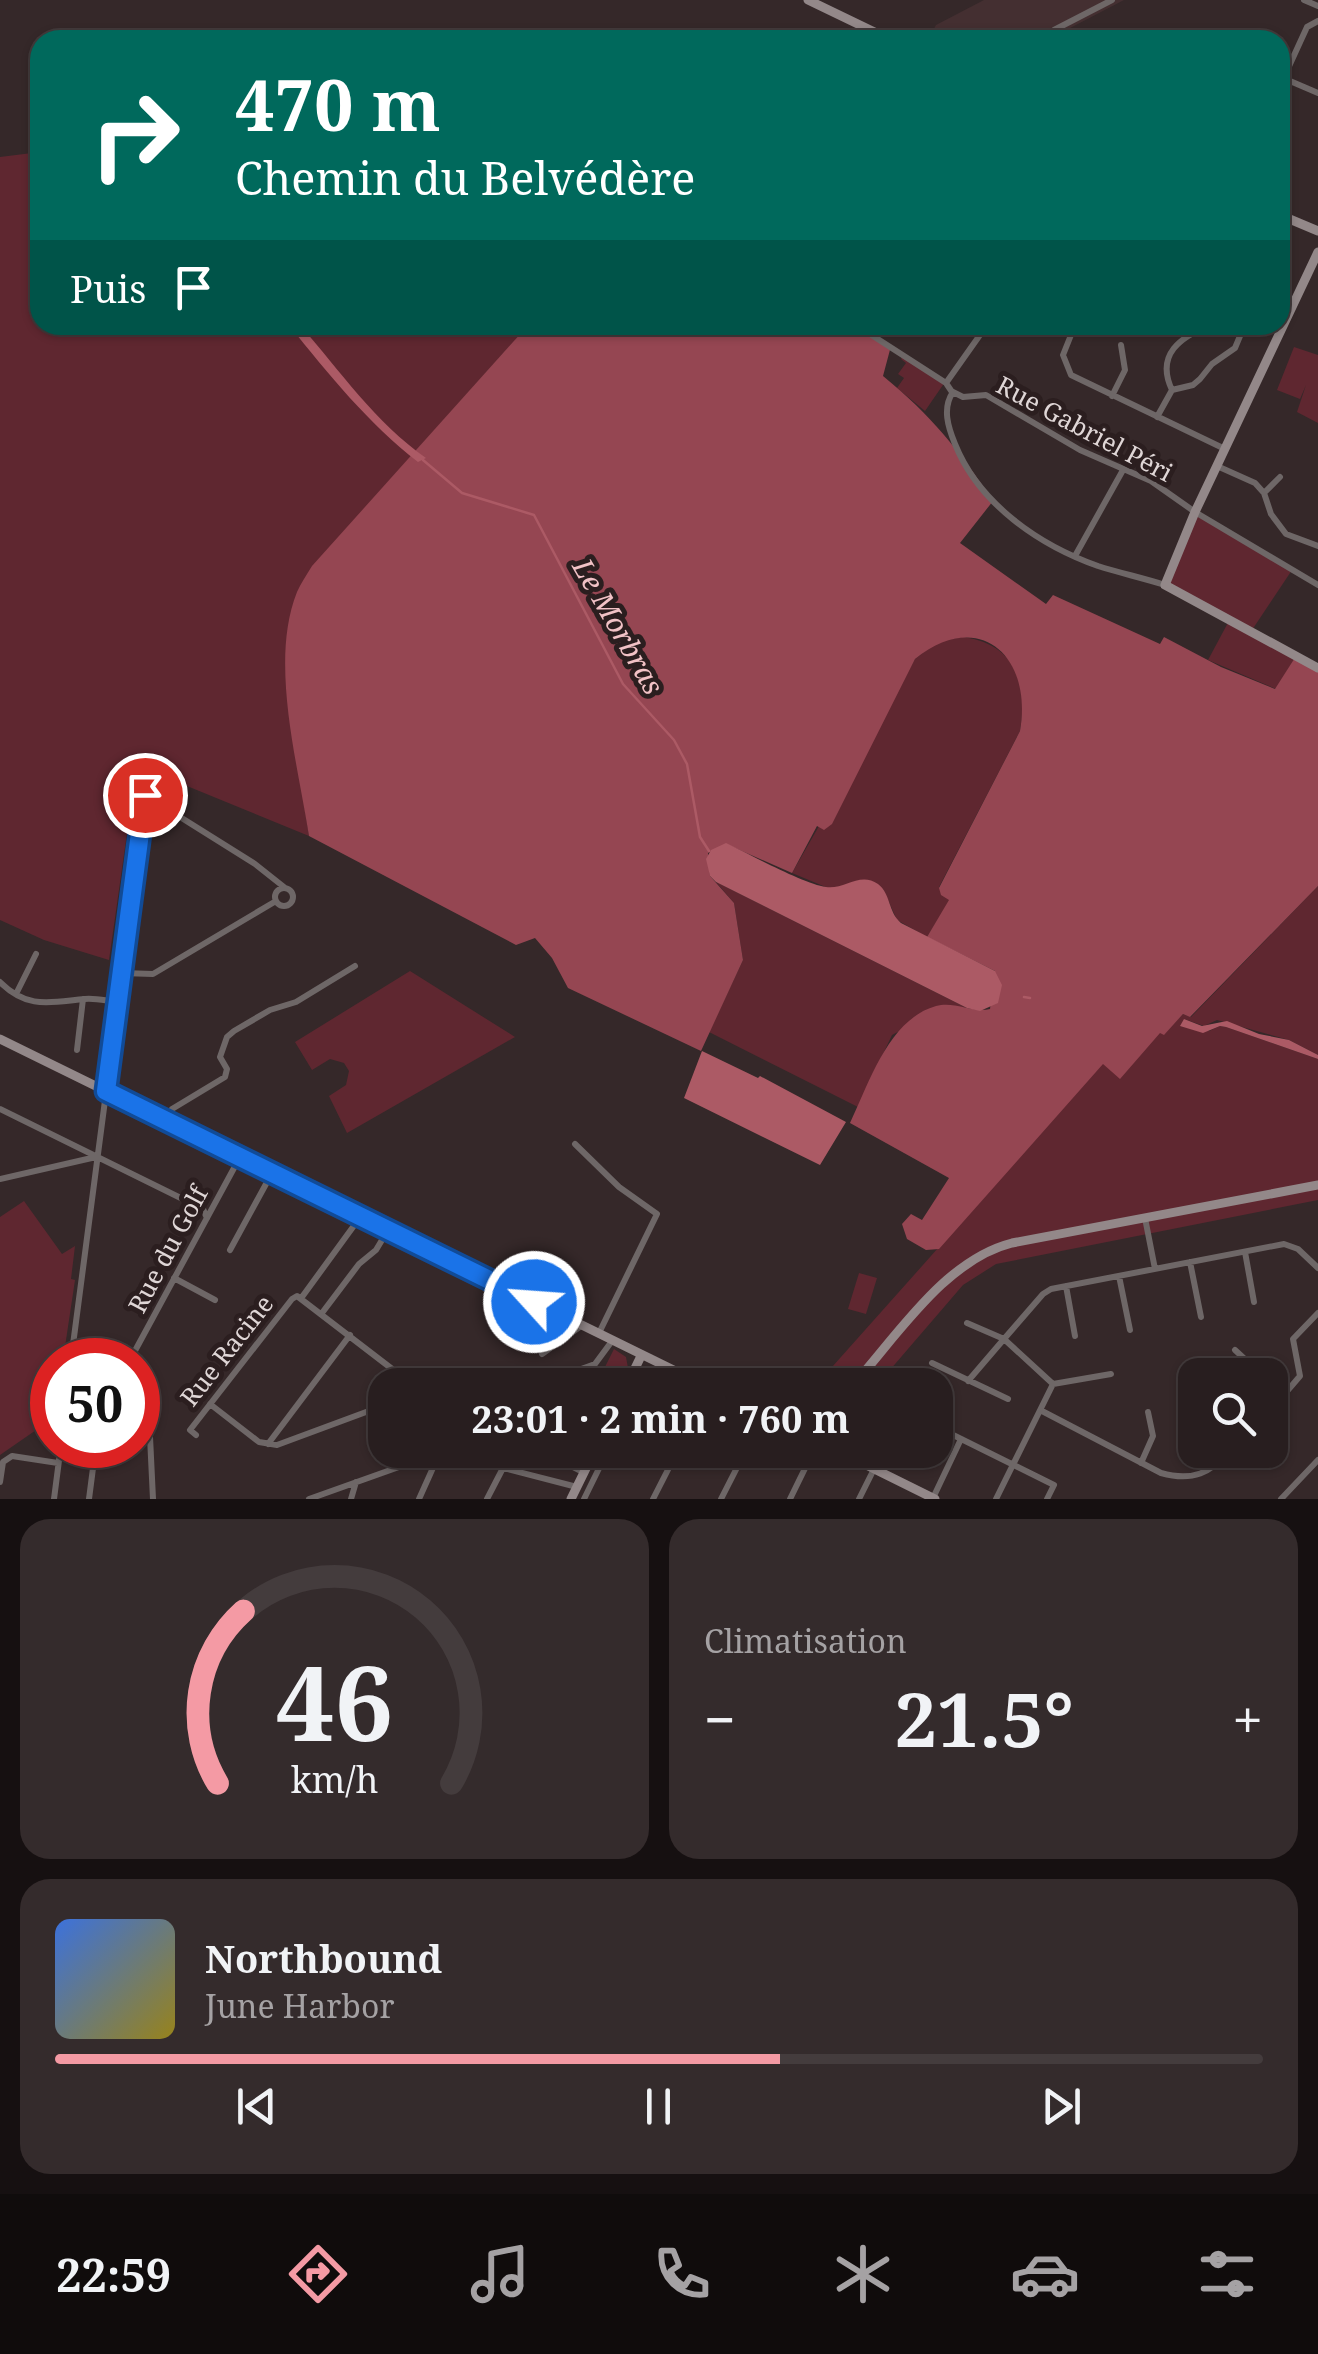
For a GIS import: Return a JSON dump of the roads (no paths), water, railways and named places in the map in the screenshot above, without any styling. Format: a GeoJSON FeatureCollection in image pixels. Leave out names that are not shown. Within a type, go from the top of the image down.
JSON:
{"type":"FeatureCollection","features":[{"type":"Feature","properties":{"kind":"street"},"geometry":{"type":"LineString","coordinates":[[808,0],[870,30]]}},
{"type":"Feature","properties":{"kind":"street"},"geometry":{"type":"LineString","coordinates":[[1054,30],[1112,0]]}},
{"type":"Feature","properties":{"kind":"street"},"geometry":{"type":"LineString","coordinates":[[1290,64],[1307,27],[1318,14],[1304,0]]}},
{"type":"Feature","properties":{"kind":"street"},"geometry":{"type":"LineString","coordinates":[[1290,84],[1318,93]]}},
{"type":"Feature","properties":{"kind":"street"},"geometry":{"type":"LineString","coordinates":[[1290,218],[1318,228]]}},
{"type":"Feature","properties":{"kind":"street"},"geometry":{"type":"LineString","coordinates":[[1290,308],[1318,252]]}},
{"type":"Feature","properties":{"kind":"street"},"geometry":{"type":"LineString","coordinates":[[872,335],[946,383],[952,392],[946,402],[951,434],[964,463],[993,501],[1020,525],[1076,556],[1165,585],[1318,668]]}},
{"type":"Feature","properties":{"kind":"street"},"geometry":{"type":"LineString","coordinates":[[946,383],[980,335]]}},
{"type":"Feature","properties":{"kind":"street"},"geometry":{"type":"LineString","coordinates":[[1071,335],[1062,355],[1071,375],[1225,449]]}},
{"type":"Feature","properties":{"kind":"street"},"geometry":{"type":"LineString","coordinates":[[1172,390],[1193,384],[1235,348],[1240,335]]}},
{"type":"Feature","properties":{"kind":"street"},"geometry":{"type":"LineString","coordinates":[[1165,585],[1278,335]]}},
{"type":"Feature","properties":{"kind":"street"},"geometry":{"type":"LineString","coordinates":[[1157,418],[1172,390],[1166,368],[1169,357],[1183,336]]}},
{"type":"Feature","properties":{"kind":"street"},"geometry":{"type":"LineString","coordinates":[[1112,396],[1125,370],[1121,344]]}},
{"type":"Feature","properties":{"kind":"street","name":"Rue Gabriel Péri"},"geometry":{"type":"LineString","coordinates":[[952,392],[963,398],[986,395],[1080,450],[1150,481],[1318,586]]}},
{"type":"Feature","properties":{"kind":"street"},"geometry":{"type":"LineString","coordinates":[[1217,466],[1264,493],[1271,514],[1286,534],[1318,546]]}},
{"type":"Feature","properties":{"kind":"street"},"geometry":{"type":"LineString","coordinates":[[1076,556],[1122,470]]}},
{"type":"Feature","properties":{"kind":"street"},"geometry":{"type":"LineString","coordinates":[[1264,493],[1280,477]]}},
{"type":"Feature","properties":{"kind":"street"},"geometry":{"type":"LineString","coordinates":[[75,1338],[145,795],[254,864],[293,894],[291,903],[282,906],[276,902]]}},
{"type":"Feature","properties":{"kind":"street"},"geometry":{"type":"LineString","coordinates":[[276,902],[276,892],[284,888]]}},
{"type":"Feature","properties":{"kind":"street"},"geometry":{"type":"LineString","coordinates":[[122,973],[153,974],[276,902]]}},
{"type":"Feature","properties":{"kind":"street"},"geometry":{"type":"LineString","coordinates":[[16,994],[36,954]]}},
{"type":"Feature","properties":{"kind":"street"},"geometry":{"type":"LineString","coordinates":[[164,1120],[172,1109],[224,1077],[227,1069],[220,1057],[231,1033],[270,1010],[296,1002],[355,966]]}},
{"type":"Feature","properties":{"kind":"street"},"geometry":{"type":"LineString","coordinates":[[0,982],[33,1002],[118,1002]]}},
{"type":"Feature","properties":{"kind":"street"},"geometry":{"type":"LineString","coordinates":[[77,1050],[84,999]]}},
{"type":"Feature","properties":{"kind":"street"},"geometry":{"type":"LineString","coordinates":[[0,1039],[667,1368]]}},
{"type":"Feature","properties":{"kind":"street"},"geometry":{"type":"LineString","coordinates":[[0,1109],[203,1209],[213,1206]]}},
{"type":"Feature","properties":{"kind":"street"},"geometry":{"type":"LineString","coordinates":[[575,1144],[619,1188],[657,1214],[598,1334]]}},
{"type":"Feature","properties":{"kind":"street"},"geometry":{"type":"LineString","coordinates":[[0,1179],[97,1157]]}},
{"type":"Feature","properties":{"kind":"street","name":"Rue du Golf"},"geometry":{"type":"LineString","coordinates":[[142,1338],[240,1157]]}},
{"type":"Feature","properties":{"kind":"street"},"geometry":{"type":"LineString","coordinates":[[230,1250],[272,1172]]}},
{"type":"Feature","properties":{"kind":"street"},"geometry":{"type":"LineString","coordinates":[[868,1368],[945,1280],[982,1252],[1318,1185]]}},
{"type":"Feature","properties":{"kind":"street"},"geometry":{"type":"LineString","coordinates":[[203,1209],[206,1218]]}},
{"type":"Feature","properties":{"kind":"street","name":"Rue Racine"},"geometry":{"type":"LineString","coordinates":[[302,1298],[361,1216]]}},
{"type":"Feature","properties":{"kind":"street"},"geometry":{"type":"LineString","coordinates":[[1145,1218],[1155,1269]]}},
{"type":"Feature","properties":{"kind":"street"},"geometry":{"type":"LineString","coordinates":[[322,1313],[359,1264],[376,1250],[388,1230]]}},
{"type":"Feature","properties":{"kind":"street"},"geometry":{"type":"LineString","coordinates":[[968,1381],[1042,1294],[1066,1286],[1284,1244],[1298,1248],[1318,1268]]}},
{"type":"Feature","properties":{"kind":"street"},"geometry":{"type":"LineString","coordinates":[[1245,1252],[1254,1302]]}},
{"type":"Feature","properties":{"kind":"street"},"geometry":{"type":"LineString","coordinates":[[1190,1262],[1201,1317]]}},
{"type":"Feature","properties":{"kind":"street"},"geometry":{"type":"LineString","coordinates":[[1119,1276],[1130,1330]]}},
{"type":"Feature","properties":{"kind":"street"},"geometry":{"type":"LineString","coordinates":[[174,1278],[215,1300]]}},
{"type":"Feature","properties":{"kind":"street"},"geometry":{"type":"LineString","coordinates":[[1066,1286],[1075,1336]]}},
{"type":"Feature","properties":{"kind":"street","name":"Rue Racine"},"geometry":{"type":"LineString","coordinates":[[196,1435],[190,1430],[292,1299],[302,1298],[392,1368]]}},
{"type":"Feature","properties":{"kind":"street"},"geometry":{"type":"LineString","coordinates":[[1288,1391],[1300,1376],[1293,1339],[1318,1313]]}},
{"type":"Feature","properties":{"kind":"street"},"geometry":{"type":"LineString","coordinates":[[1310,1321],[1318,1328]]}},
{"type":"Feature","properties":{"kind":"street"},"geometry":{"type":"LineString","coordinates":[[966,1323],[1004,1339],[1052,1384]]}},
{"type":"Feature","properties":{"kind":"street"},"geometry":{"type":"LineString","coordinates":[[542,1354],[582,1326]]}},
{"type":"Feature","properties":{"kind":"street"},"geometry":{"type":"LineString","coordinates":[[268,1444],[350,1335]]}},
{"type":"Feature","properties":{"kind":"street"},"geometry":{"type":"LineString","coordinates":[[585,1368],[596,1364],[612,1341]]}},
{"type":"Feature","properties":{"kind":"street"},"geometry":{"type":"LineString","coordinates":[[1235,1350],[1244,1358]]}},
{"type":"Feature","properties":{"kind":"street"},"geometry":{"type":"LineString","coordinates":[[635,1368],[641,1356]]}},
{"type":"Feature","properties":{"kind":"street"},"geometry":{"type":"LineString","coordinates":[[932,1363],[1008,1400]]}},
{"type":"Feature","properties":{"kind":"street"},"geometry":{"type":"LineString","coordinates":[[1052,1384],[1110,1374]]}},
{"type":"Feature","properties":{"kind":"street"},"geometry":{"type":"LineString","coordinates":[[996,1499],[1052,1384]]}},
{"type":"Feature","properties":{"kind":"street"},"geometry":{"type":"LineString","coordinates":[[210,1404],[258,1442],[277,1445],[368,1411]]}},
{"type":"Feature","properties":{"kind":"street"},"geometry":{"type":"LineString","coordinates":[[1042,1411],[1161,1473],[1184,1478],[1212,1468]]}},
{"type":"Feature","properties":{"kind":"street"},"geometry":{"type":"LineString","coordinates":[[1140,1462],[1153,1436],[1148,1412]]}},
{"type":"Feature","properties":{"kind":"street"},"geometry":{"type":"LineString","coordinates":[[953,1435],[1054,1486],[1048,1499]]}},
{"type":"Feature","properties":{"kind":"street"},"geometry":{"type":"LineString","coordinates":[[859,1499],[874,1468],[931,1498],[961,1439]]}},
{"type":"Feature","properties":{"kind":"street"},"geometry":{"type":"LineString","coordinates":[[0,1482],[3,1462],[12,1456],[30,1458]]}},
{"type":"Feature","properties":{"kind":"street"},"geometry":{"type":"LineString","coordinates":[[1281,1499],[1318,1460]]}},
{"type":"Feature","properties":{"kind":"street"},"geometry":{"type":"LineString","coordinates":[[54,1499],[57,1468]]}},
{"type":"Feature","properties":{"kind":"street"},"geometry":{"type":"LineString","coordinates":[[89,1499],[93,1468]]}},
{"type":"Feature","properties":{"kind":"street"},"geometry":{"type":"LineString","coordinates":[[152,1468],[153,1499]]}},
{"type":"Feature","properties":{"kind":"street"},"geometry":{"type":"LineString","coordinates":[[309,1499],[394,1468]]}},
{"type":"Feature","properties":{"kind":"street"},"geometry":{"type":"LineString","coordinates":[[419,1499],[433,1468]]}},
{"type":"Feature","properties":{"kind":"street"},"geometry":{"type":"LineString","coordinates":[[488,1499],[503,1468],[576,1487]]}},
{"type":"Feature","properties":{"kind":"street"},"geometry":{"type":"LineString","coordinates":[[575,1468],[595,1477]]}},
{"type":"Feature","properties":{"kind":"street"},"geometry":{"type":"LineString","coordinates":[[571,1499],[586,1468]]}},
{"type":"Feature","properties":{"kind":"street"},"geometry":{"type":"LineString","coordinates":[[584,1499],[599,1468]]}},
{"type":"Feature","properties":{"kind":"street"},"geometry":{"type":"LineString","coordinates":[[654,1499],[669,1468]]}},
{"type":"Feature","properties":{"kind":"street"},"geometry":{"type":"LineString","coordinates":[[722,1499],[737,1468]]}},
{"type":"Feature","properties":{"kind":"street"},"geometry":{"type":"LineString","coordinates":[[790,1499],[805,1468]]}},
{"type":"Feature","properties":{"kind":"street"},"geometry":{"type":"LineString","coordinates":[[351,1499],[356,1482]]}},
{"type":"Feature","properties":{"kind":"waterway","name":"Le Morbras"},"geometry":{"type":"LineString","coordinates":[[423,460],[462,493],[534,515],[623,684],[674,740],[687,764],[700,837],[709,851]]}},
{"type":"Feature","properties":{"kind":"waterway","name":"Le Morbras"},"geometry":{"type":"LineString","coordinates":[[1024,997],[1030,998]]}}]}
